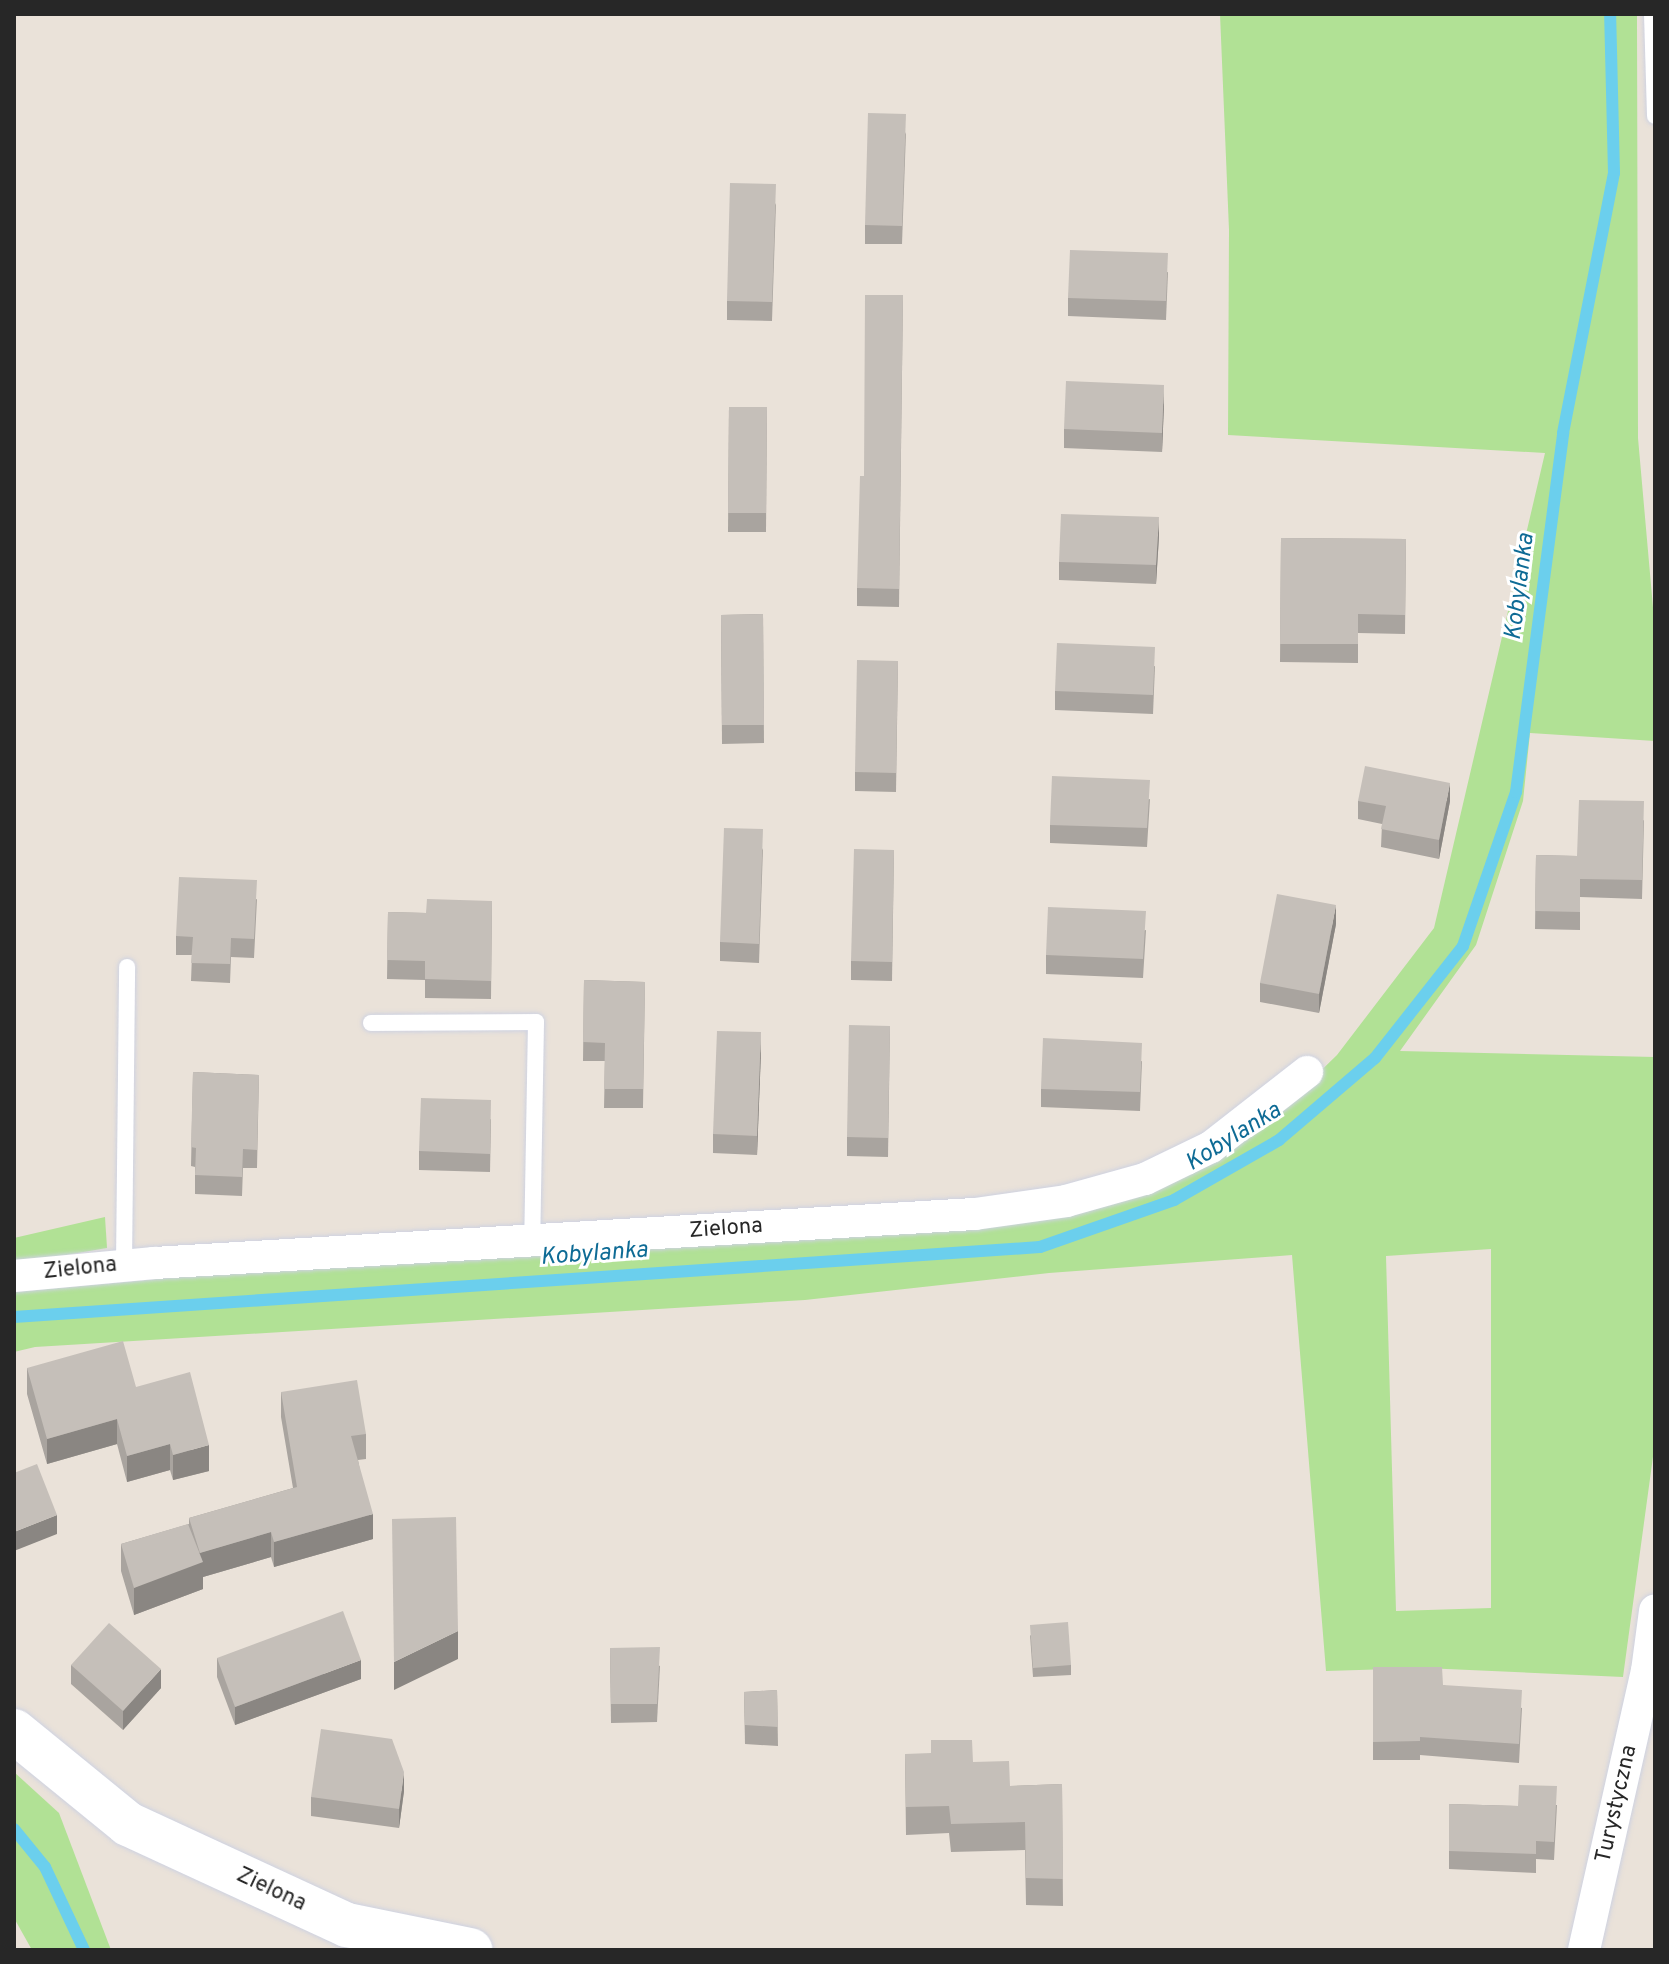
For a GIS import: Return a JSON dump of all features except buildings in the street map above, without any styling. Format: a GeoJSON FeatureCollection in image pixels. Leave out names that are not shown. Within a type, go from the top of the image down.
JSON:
{"type":"FeatureCollection","features":[{"type":"Feature","properties":{"kind":"street","name":"Zielona"},"geometry":{"type":"LineString","coordinates":[[14,1276],[124,1265],[975,1214],[1066,1201],[1145,1179],[1211,1147],[1307,1072]]}},
{"type":"Feature","properties":{"kind":"street","name":"Turystyczna"},"geometry":{"type":"LineString","coordinates":[[1584,1950],[1647,1671],[1655,1611]]}},
{"type":"Feature","properties":{"kind":"street","name":"Zielona"},"geometry":{"type":"LineString","coordinates":[[14,1731],[128,1824],[347,1925],[470,1950]]}},
{"type":"Feature","properties":{"kind":"lane"},"geometry":{"type":"LineString","coordinates":[[1652,14],[1655,116]]}},
{"type":"Feature","properties":{"kind":"lane"},"geometry":{"type":"LineString","coordinates":[[124,1265],[127,967]]}},
{"type":"Feature","properties":{"kind":"lane"},"geometry":{"type":"LineString","coordinates":[[371,1023],[536,1022],[532,1242]]}},
{"type":"Feature","properties":{"kind":"green space"},"geometry":{"type":"Polygon","coordinates":[[[1220,14],[1637,14],[1638,438],[1655,630],[1655,741],[1530,733],[1523,801],[1476,945],[1400,1051],[1655,1057],[1655,1442],[1623,1677],[1424,1668],[1326,1671],[1292,1255],[1049,1273],[805,1300],[35,1347],[14,1352],[14,1292],[371,1260],[1064,1217],[1299,1092],[1337,1055],[1434,928],[1545,453],[1228,435],[1229,230],[1220,14]],[[1491,1249],[1386,1256],[1396,1611],[1491,1608],[1491,1249]]]}},
{"type":"Feature","properties":{"kind":"green space"},"geometry":{"type":"Polygon","coordinates":[[[105,1217],[107,1248],[14,1264],[14,1238],[105,1217]]]}},
{"type":"Feature","properties":{"kind":"green space"},"geometry":{"type":"Polygon","coordinates":[[[14,1772],[59,1813],[111,1950],[32,1950],[14,1918],[14,1772]]]}},
{"type":"Feature","properties":{"kind":"waterway","name":"Kobylanka"},"geometry":{"type":"LineString","coordinates":[[14,1317],[1040,1247],[1174,1200],[1279,1140],[1375,1058],[1463,946],[1516,792],[1563,433],[1614,173],[1610,14]]}},
{"type":"Feature","properties":{"kind":"waterway","name":"Kobylanka"},"geometry":{"type":"LineString","coordinates":[[14,1829],[45,1867],[84,1950]]}}]}
